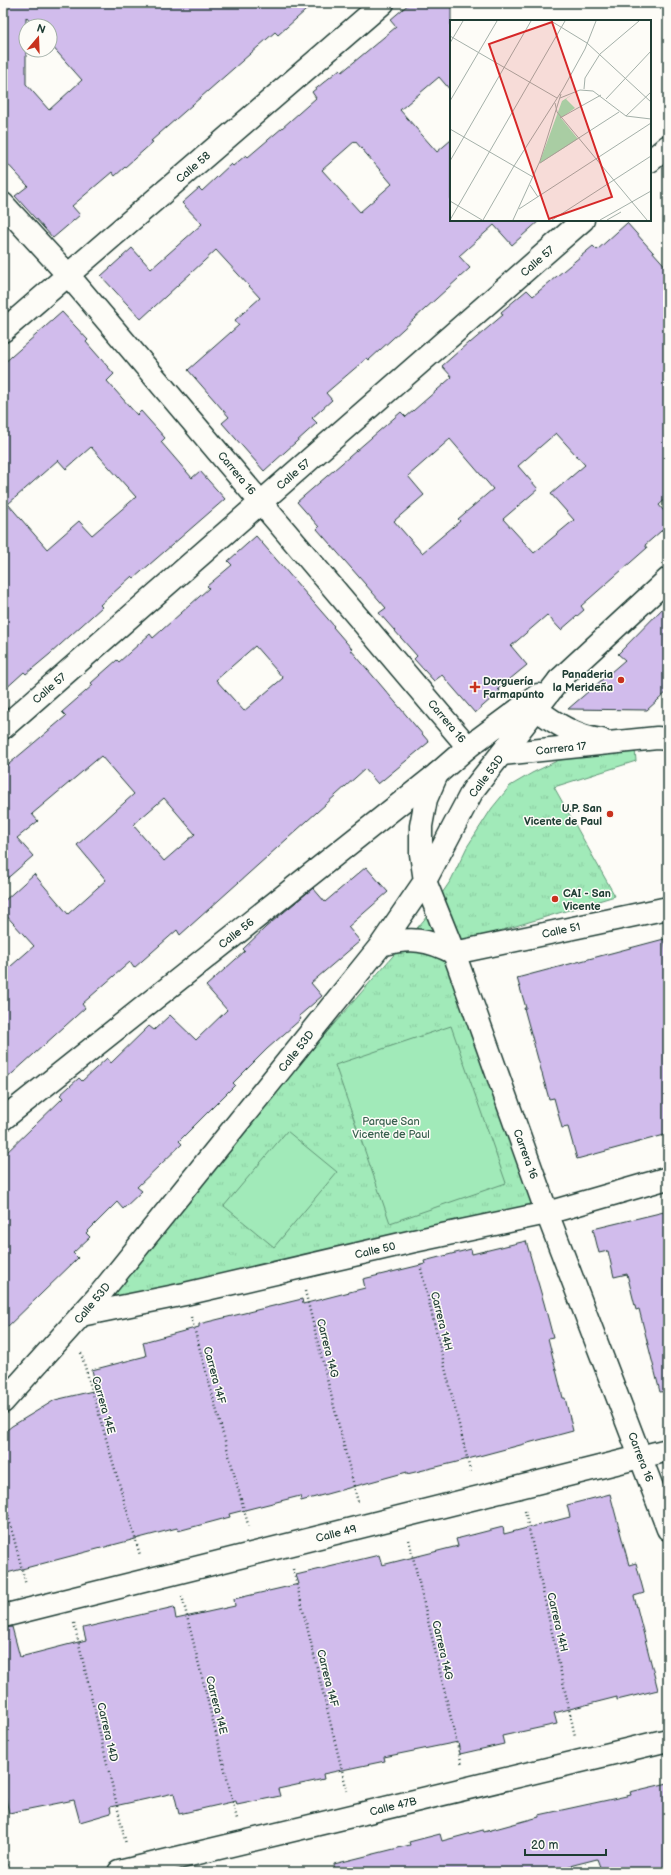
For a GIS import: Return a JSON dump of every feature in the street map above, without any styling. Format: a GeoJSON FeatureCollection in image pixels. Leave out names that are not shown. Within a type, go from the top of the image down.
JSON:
{"type":"FeatureCollection","features":[{"type":"Feature","properties":{"kind":"street","name":"Calle 58"},"geometry":{"type":"LineString","coordinates":[[3,331],[69,276],[382,3]]}},
{"type":"Feature","properties":{"kind":"street"},"geometry":{"type":"LineString","coordinates":[[651,160],[668,146]]}},
{"type":"Feature","properties":{"kind":"street","name":"Carrera 16"},"geometry":{"type":"LineString","coordinates":[[3,204],[69,276],[468,746]]}},
{"type":"Feature","properties":{"kind":"street","name":"Calle 57"},"geometry":{"type":"LineString","coordinates":[[3,728],[582,221]]}},
{"type":"Feature","properties":{"kind":"street","name":"Calle 53D"},"geometry":{"type":"LineString","coordinates":[[468,746],[558,680],[668,579]]}},
{"type":"Feature","properties":{"kind":"street","name":"Calle 53D"},"geometry":{"type":"LineString","coordinates":[[3,1402],[77,1320],[381,945],[425,881],[473,790],[558,680]]}},
{"type":"Feature","properties":{"kind":"street","name":"Carrera 17"},"geometry":{"type":"LineString","coordinates":[[536,709],[554,723],[575,733],[597,740],[620,743]]}},
{"type":"Feature","properties":{"kind":"street","name":"Carrera 17"},"geometry":{"type":"LineString","coordinates":[[502,754],[657,738],[668,739]]}},
{"type":"Feature","properties":{"kind":"street","name":"Calle 56"},"geometry":{"type":"LineString","coordinates":[[3,1119],[437,774],[468,746]]}},
{"type":"Feature","properties":{"kind":"street","name":"Carrera 16"},"geometry":{"type":"LineString","coordinates":[[437,774],[426,800],[421,826],[421,854],[425,881],[454,953],[547,1213],[668,1530]]}},
{"type":"Feature","properties":{"kind":"street","name":"Calle 51"},"geometry":{"type":"LineString","coordinates":[[454,953],[668,908]]}},
{"type":"Feature","properties":{"kind":"street"},"geometry":{"type":"LineString","coordinates":[[381,945],[400,940],[419,940],[437,944],[454,953]]}},
{"type":"Feature","properties":{"kind":"street","name":"Calle 50"},"geometry":{"type":"LineString","coordinates":[[77,1320],[299,1267],[547,1213],[668,1178]]}},
{"type":"Feature","properties":{"kind":"street","name":"Calle 49"},"geometry":{"type":"LineString","coordinates":[[3,1616],[668,1450]]}},
{"type":"Feature","properties":{"kind":"street","name":"Calle 47B"},"geometry":{"type":"LineString","coordinates":[[126,1870],[668,1740]]}},
{"type":"Feature","properties":{"kind":"path","name":"Carrera 14H"},"geometry":{"type":"LineString","coordinates":[[414,1241],[477,1497]]}},
{"type":"Feature","properties":{"kind":"path","name":"Carrera 14G"},"geometry":{"type":"LineString","coordinates":[[299,1267],[364,1526]]}},
{"type":"Feature","properties":{"kind":"path","name":"Carrera 14F"},"geometry":{"type":"LineString","coordinates":[[185,1294],[256,1553]]}},
{"type":"Feature","properties":{"kind":"path","name":"Carrera 14E"},"geometry":{"type":"LineString","coordinates":[[77,1320],[148,1580]]}},
{"type":"Feature","properties":{"kind":"path","name":"Carrera 14H"},"geometry":{"type":"LineString","coordinates":[[519,1487],[581,1761]]}},
{"type":"Feature","properties":{"kind":"path"},"geometry":{"type":"LineString","coordinates":[[3,1496],[32,1609]]}},
{"type":"Feature","properties":{"kind":"path","name":"Carrera 14G"},"geometry":{"type":"LineString","coordinates":[[404,1516],[468,1788]]}},
{"type":"Feature","properties":{"kind":"path","name":"Carrera 14F"},"geometry":{"type":"LineString","coordinates":[[287,1545],[353,1816]]}},
{"type":"Feature","properties":{"kind":"path","name":"Carrera 14E"},"geometry":{"type":"LineString","coordinates":[[176,1573],[242,1842]]}},
{"type":"Feature","properties":{"kind":"path","name":"Carrera 14D"},"geometry":{"type":"LineString","coordinates":[[68,1600],[126,1870]]}},
{"type":"Feature","properties":{"kind":"path"},"geometry":{"type":"LineString","coordinates":[[3,1849],[8,1872]]}},
{"type":"Feature","properties":{"kind":"green space","name":"Parque San Vicente de Paul"},"geometry":{"type":"Polygon","coordinates":[[[635,749],[636,761],[554,787],[615,896],[443,948],[537,1205],[84,1313],[424,920],[451,880],[467,847],[492,808],[510,786],[559,760],[635,749]]]}},
{"type":"Feature","properties":{"kind":"green space"},"geometry":{"type":"Polygon","coordinates":[[[451,1026],[506,1183],[390,1223],[335,1065],[451,1026]]]}},
{"type":"Feature","properties":{"kind":"green space"},"geometry":{"type":"Polygon","coordinates":[[[287,1131],[337,1172],[274,1247],[224,1206],[287,1131]]]}},
{"type":"Feature","properties":{"kind":"building"},"geometry":{"type":"Polygon","coordinates":[[[3,3],[314,3],[278,35],[275,32],[151,141],[153,142],[115,176],[112,172],[72,206],[80,215],[53,238],[15,196],[28,186],[3,159],[3,3]],[[18,18],[18,58],[26,58],[26,84],[49,110],[82,80],[58,53],[58,18],[18,18]]]}},
{"type":"Feature","properties":{"kind":"building"},"geometry":{"type":"Polygon","coordinates":[[[410,3],[451,3],[450,90],[439,77],[400,110],[437,152],[450,141],[450,221],[539,221],[512,245],[494,225],[459,256],[470,268],[369,360],[367,358],[326,393],[332,400],[312,418],[317,423],[264,471],[222,423],[229,417],[188,370],[239,325],[235,320],[260,298],[216,250],[141,319],[101,276],[132,248],[151,269],[202,224],[182,203],[199,188],[202,191],[231,164],[233,166],[246,155],[248,157],[316,98],[312,92],[340,69],[342,72],[396,27],[390,20],[410,3]],[[355,141],[322,170],[360,212],[392,184],[355,141]]]}},
{"type":"Feature","properties":{"kind":"building"},"geometry":{"type":"Polygon","coordinates":[[[627,223],[668,269],[668,497],[659,505],[668,516],[668,525],[645,545],[647,548],[581,606],[584,610],[561,630],[547,615],[511,646],[527,665],[498,689],[500,691],[475,713],[442,675],[434,681],[414,659],[417,656],[379,613],[386,608],[317,529],[319,527],[297,502],[401,412],[406,417],[452,377],[442,366],[503,315],[501,312],[527,290],[533,296],[593,246],[597,250],[627,223]],[[556,433],[518,466],[538,489],[503,519],[534,553],[574,520],[551,494],[585,465],[556,433]],[[450,439],[408,476],[424,495],[394,521],[422,553],[460,521],[458,519],[493,489],[450,439]]]}},
{"type":"Feature","properties":{"kind":"building"},"geometry":{"type":"Polygon","coordinates":[[[62,312],[88,340],[86,342],[114,374],[107,381],[137,415],[141,411],[165,438],[161,442],[192,478],[200,471],[225,499],[134,578],[132,576],[100,605],[102,607],[50,654],[26,674],[24,672],[3,691],[3,364],[62,312]],[[91,447],[66,469],[58,460],[8,504],[47,549],[79,521],[92,535],[136,497],[91,447]]]}},
{"type":"Feature","properties":{"kind":"building"},"geometry":{"type":"Polygon","coordinates":[[[256,536],[334,626],[333,627],[352,649],[351,650],[429,742],[378,784],[365,769],[180,935],[177,930],[134,968],[130,962],[82,1004],[85,1008],[3,1082],[3,973],[34,946],[3,912],[3,902],[34,874],[68,914],[106,880],[77,845],[134,794],[101,756],[32,814],[38,821],[17,838],[33,856],[3,882],[3,769],[66,716],[62,712],[93,685],[91,683],[117,660],[119,662],[150,634],[153,638],[209,588],[207,586],[232,565],[228,561],[256,536]],[[255,646],[216,680],[244,711],[283,678],[255,646]],[[164,798],[133,825],[164,861],[195,834],[164,798]]]}},
{"type":"Feature","properties":{"kind":"building"},"geometry":{"type":"Polygon","coordinates":[[[668,603],[668,691],[647,710],[568,709],[625,660],[618,654],[668,603]]]}},
{"type":"Feature","properties":{"kind":"building"},"geometry":{"type":"Polygon","coordinates":[[[366,867],[388,892],[348,927],[360,941],[311,983],[322,996],[299,1016],[301,1019],[267,1049],[233,1083],[235,1085],[179,1141],[182,1144],[137,1187],[142,1191],[123,1209],[117,1202],[86,1233],[90,1237],[73,1253],[78,1258],[3,1331],[3,1156],[63,1098],[60,1095],[79,1078],[82,1081],[107,1058],[111,1063],[149,1026],[154,1030],[170,1015],[196,1040],[227,1010],[206,986],[245,951],[243,949],[266,927],[313,888],[325,902],[366,867]]]}},
{"type":"Feature","properties":{"kind":"building"},"geometry":{"type":"Polygon","coordinates":[[[664,939],[668,955],[668,1134],[577,1159],[568,1127],[562,1128],[554,1098],[549,1099],[517,978],[664,939]]]}},
{"type":"Feature","properties":{"kind":"building"},"geometry":{"type":"Polygon","coordinates":[[[668,1211],[668,1391],[660,1392],[639,1309],[636,1310],[627,1274],[614,1277],[608,1251],[599,1253],[593,1229],[668,1211]]]}},
{"type":"Feature","properties":{"kind":"building"},"geometry":{"type":"Polygon","coordinates":[[[526,1241],[553,1337],[548,1338],[573,1431],[453,1463],[407,1474],[407,1472],[301,1501],[300,1496],[229,1514],[230,1517],[178,1531],[177,1528],[3,1574],[3,1433],[55,1400],[97,1390],[92,1370],[146,1356],[143,1342],[199,1327],[199,1324],[302,1299],[303,1304],[365,1288],[363,1279],[425,1264],[424,1261],[471,1249],[472,1254],[526,1241]]]}},
{"type":"Feature","properties":{"kind":"building"},"geometry":{"type":"Polygon","coordinates":[[[610,1494],[629,1565],[636,1563],[644,1593],[634,1596],[658,1690],[617,1700],[617,1697],[554,1713],[557,1724],[502,1736],[504,1744],[460,1754],[458,1742],[384,1757],[385,1761],[323,1774],[324,1779],[278,1789],[280,1796],[237,1805],[236,1801],[179,1814],[174,1793],[110,1807],[111,1813],[80,1822],[74,1800],[9,1813],[3,1786],[3,1628],[12,1627],[20,1657],[86,1640],[83,1628],[174,1607],[176,1619],[235,1606],[234,1599],[299,1584],[296,1575],[379,1555],[382,1565],[458,1546],[456,1539],[503,1527],[504,1534],[570,1517],[567,1505],[610,1494]]]}},
{"type":"Feature","properties":{"kind":"building"},"geometry":{"type":"Polygon","coordinates":[[[668,1783],[668,1872],[602,1872],[597,1859],[546,1872],[335,1872],[334,1864],[410,1845],[409,1842],[440,1834],[442,1841],[483,1830],[484,1832],[539,1817],[539,1815],[631,1795],[630,1792],[668,1783]]]}},
{"type":"Feature","properties":{"kind":"place","name":"Panaderia la Merideña"},"geometry":{"type":"Point","coordinates":[621,680]}},
{"type":"Feature","properties":{"kind":"place","name":"Dorguería Farmapunto"},"geometry":{"type":"Point","coordinates":[475,687]}},
{"type":"Feature","properties":{"kind":"place","name":"U.P. San Vicente de Paul"},"geometry":{"type":"Point","coordinates":[610,814]}},
{"type":"Feature","properties":{"kind":"place","name":"CAI - San Vicente"},"geometry":{"type":"Point","coordinates":[555,899]}}]}
